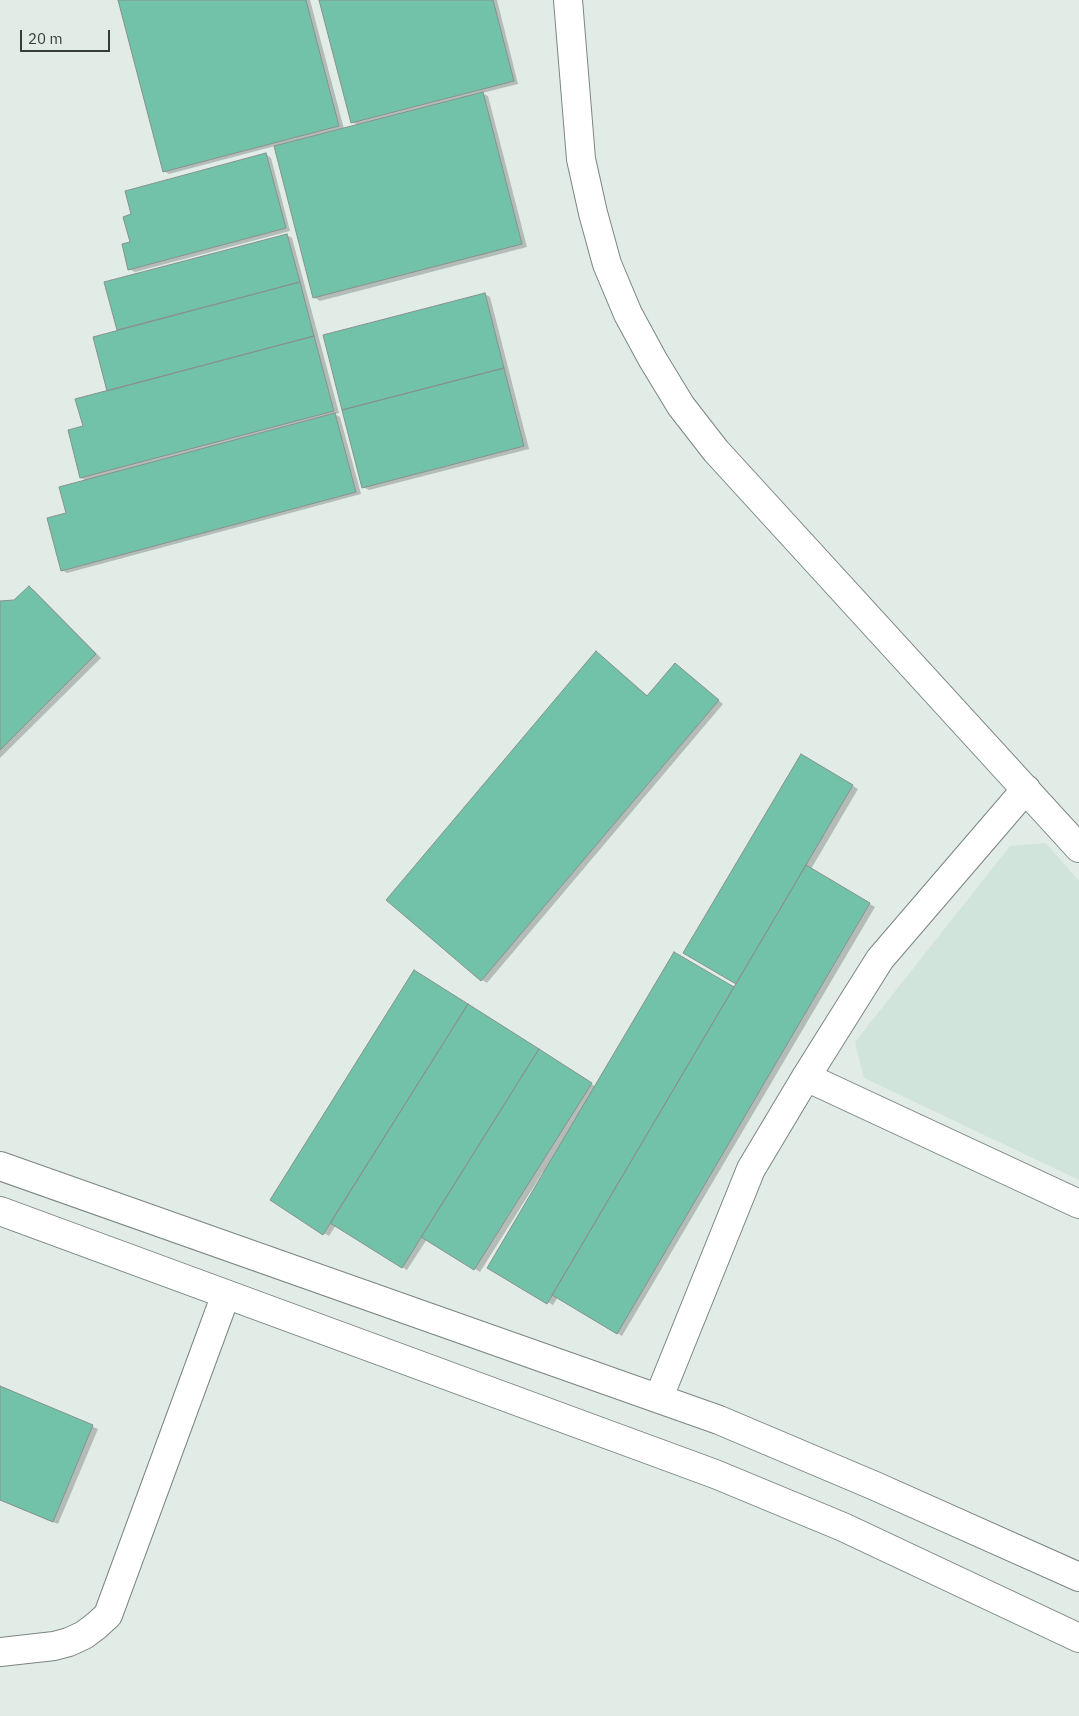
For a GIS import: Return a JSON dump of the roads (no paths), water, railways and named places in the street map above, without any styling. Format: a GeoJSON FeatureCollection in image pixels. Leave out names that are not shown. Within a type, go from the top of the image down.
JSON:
{"type":"FeatureCollection","features":[{"type":"Feature","properties":{"kind":"street"},"geometry":{"type":"LineString","coordinates":[[568,0],[581,159],[593,213],[608,264],[628,314],[653,360],[681,406],[716,451],[1079,848]]}},
{"type":"Feature","properties":{"kind":"street"},"geometry":{"type":"LineString","coordinates":[[659,1397],[752,1169],[806,1078],[880,959],[1026,789]]}},
{"type":"Feature","properties":{"kind":"street"},"geometry":{"type":"LineString","coordinates":[[806,1078],[1079,1204]]}},
{"type":"Feature","properties":{"kind":"street"},"geometry":{"type":"LineString","coordinates":[[0,1166],[659,1397],[719,1420],[875,1486],[1079,1577]]}},
{"type":"Feature","properties":{"kind":"street"},"geometry":{"type":"LineString","coordinates":[[0,1211],[650,1449],[772,1497],[852,1532],[1079,1638]]}},
{"type":"Feature","properties":{"kind":"street"},"geometry":{"type":"LineString","coordinates":[[0,1652],[54,1646],[69,1642],[90,1631],[108,1615],[226,1294]]}}]}
